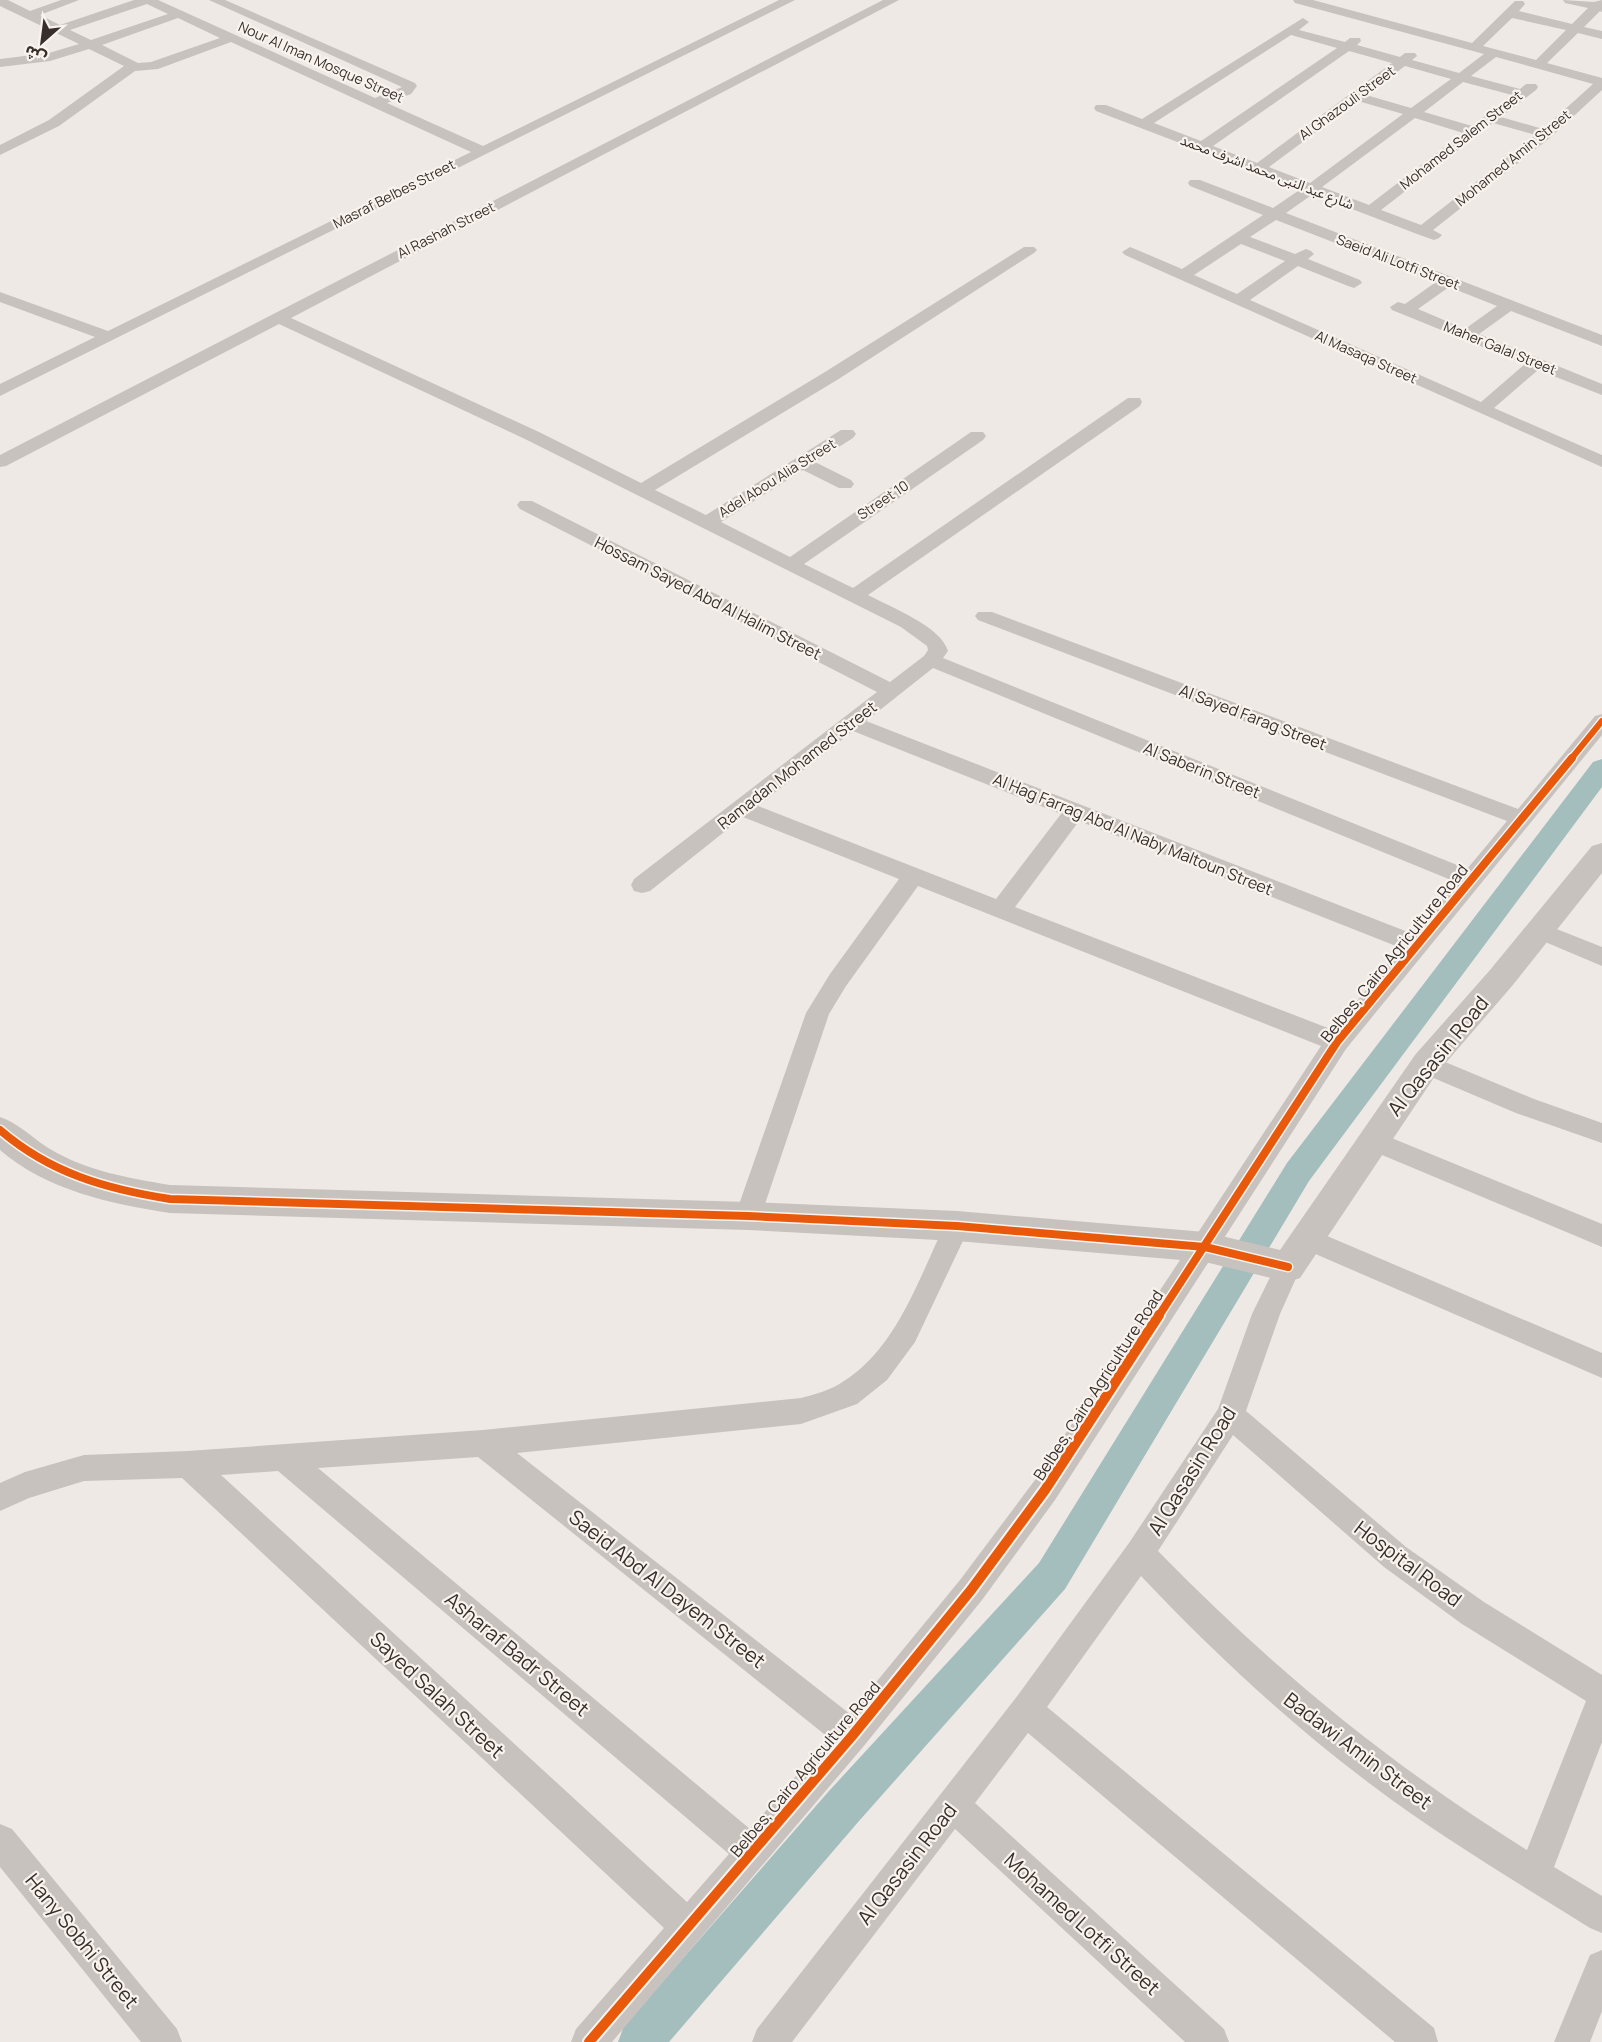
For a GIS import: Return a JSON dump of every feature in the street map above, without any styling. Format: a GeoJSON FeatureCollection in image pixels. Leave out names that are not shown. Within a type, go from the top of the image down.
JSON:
{"type":"FeatureCollection","features":[{"type":"Feature","properties":{"kind":"street"},"geometry":{"type":"LineString","coordinates":[[29,15],[73,0]]}},
{"type":"Feature","properties":{"kind":"street"},"geometry":{"type":"LineString","coordinates":[[58,30],[147,0]]}},
{"type":"Feature","properties":{"kind":"street","name":"Nour Al Iman Mosque Street"},"geometry":{"type":"LineString","coordinates":[[147,0],[481,151]]}},
{"type":"Feature","properties":{"kind":"street"},"geometry":{"type":"LineString","coordinates":[[214,0],[410,86],[406,91],[375,103]]}},
{"type":"Feature","properties":{"kind":"street","name":"Masraf Belbes Street"},"geometry":{"type":"LineString","coordinates":[[0,391],[789,0]]}},
{"type":"Feature","properties":{"kind":"street","name":"Al Rashah Street"},"geometry":{"type":"LineString","coordinates":[[0,462],[892,0]]}},
{"type":"Feature","properties":{"kind":"street"},"geometry":{"type":"LineString","coordinates":[[1299,0],[1602,82]]}},
{"type":"Feature","properties":{"kind":"street"},"geometry":{"type":"LineString","coordinates":[[1144,124],[1289,31],[1353,0]]}},
{"type":"Feature","properties":{"kind":"street"},"geometry":{"type":"LineString","coordinates":[[1500,0],[1574,29],[1602,35]]}},
{"type":"Feature","properties":{"kind":"street"},"geometry":{"type":"LineString","coordinates":[[1569,0],[1600,6]]}},
{"type":"Feature","properties":{"kind":"street"},"geometry":{"type":"LineString","coordinates":[[4,1],[127,63],[153,66],[231,38]]}},
{"type":"Feature","properties":{"kind":"street"},"geometry":{"type":"LineString","coordinates":[[1474,48],[1517,6]]}},
{"type":"Feature","properties":{"kind":"street"},"geometry":{"type":"LineString","coordinates":[[1538,64],[1600,6]]}},
{"type":"Feature","properties":{"kind":"street"},"geometry":{"type":"LineString","coordinates":[[0,63],[50,57],[179,14]]}},
{"type":"Feature","properties":{"kind":"street"},"geometry":{"type":"LineString","coordinates":[[1202,147],[1380,23]]}},
{"type":"Feature","properties":{"kind":"street"},"geometry":{"type":"LineString","coordinates":[[188,36],[210,28]]}},
{"type":"Feature","properties":{"kind":"street"},"geometry":{"type":"LineString","coordinates":[[1289,31],[1522,94]]}},
{"type":"Feature","properties":{"kind":"street","name":"Al Ghazouli Street"},"geometry":{"type":"LineString","coordinates":[[1258,169],[1435,37]]}},
{"type":"Feature","properties":{"kind":"street"},"geometry":{"type":"LineString","coordinates":[[0,151],[54,123],[127,63],[144,52]]}},
{"type":"Feature","properties":{"kind":"street"},"geometry":{"type":"LineString","coordinates":[[1184,276],[1311,189],[1494,53]]}},
{"type":"Feature","properties":{"kind":"street","name":"Mohamed Salem Street"},"geometry":{"type":"LineString","coordinates":[[1239,300],[1297,260],[1325,234],[1491,118],[1553,69]]}},
{"type":"Feature","properties":{"kind":"street","name":"Mohamed Amin Street"},"geometry":{"type":"LineString","coordinates":[[1428,233],[1546,134],[1602,82]]}},
{"type":"Feature","properties":{"kind":"street"},"geometry":{"type":"LineString","coordinates":[[1356,96],[1473,131]]}},
{"type":"Feature","properties":{"kind":"street"},"geometry":{"type":"LineString","coordinates":[[1584,99],[1602,104]]}},
{"type":"Feature","properties":{"kind":"street","name":"شارع عبد النبى محمد اشرف محمد"},"geometry":{"type":"LineString","coordinates":[[1101,108],[1428,233]]}},
{"type":"Feature","properties":{"kind":"street"},"geometry":{"type":"LineString","coordinates":[[1491,118],[1546,134]]}},
{"type":"Feature","properties":{"kind":"street","name":"Saeid Ali Lotfi Street"},"geometry":{"type":"LineString","coordinates":[[1195,183],[1602,340]]}},
{"type":"Feature","properties":{"kind":"street"},"geometry":{"type":"LineString","coordinates":[[1240,238],[1354,283]]}},
{"type":"Feature","properties":{"kind":"street"},"geometry":{"type":"LineString","coordinates":[[642,490],[831,376],[1029,249]]}},
{"type":"Feature","properties":{"kind":"street","name":"Al Masaqa Street"},"geometry":{"type":"LineString","coordinates":[[1130,252],[1602,462]]}},
{"type":"Feature","properties":{"kind":"street","name":"Maher Galal Street"},"geometry":{"type":"LineString","coordinates":[[1447,281],[1402,309],[1602,390]]}},
{"type":"Feature","properties":{"kind":"street"},"geometry":{"type":"LineString","coordinates":[[0,297],[109,338]]}},
{"type":"Feature","properties":{"kind":"street"},"geometry":{"type":"LineString","coordinates":[[1467,335],[1509,305]]}},
{"type":"Feature","properties":{"kind":"street","name":"Al Saberin Street"},"geometry":{"type":"LineString","coordinates":[[277,317],[450,396],[854,596],[932,649],[1472,880]]}},
{"type":"Feature","properties":{"kind":"street"},"geometry":{"type":"LineString","coordinates":[[1483,409],[1536,363]]}},
{"type":"Feature","properties":{"kind":"street"},"geometry":{"type":"LineString","coordinates":[[854,596],[1134,402]]}},
{"type":"Feature","properties":{"kind":"street","name":"Adel Abou Alia Street"},"geometry":{"type":"LineString","coordinates":[[707,523],[847,434]]}},
{"type":"Feature","properties":{"kind":"street","name":"Street 10"},"geometry":{"type":"LineString","coordinates":[[790,565],[977,436]]}},
{"type":"Feature","properties":{"kind":"street"},"geometry":{"type":"LineString","coordinates":[[802,462],[845,484]]}},
{"type":"Feature","properties":{"kind":"street","name":"Hossam Sayed Abd Al Halim Street"},"geometry":{"type":"LineString","coordinates":[[526,505],[891,691]]}},
{"type":"Feature","properties":{"kind":"street","name":"Al Sayed Farag Street"},"geometry":{"type":"LineString","coordinates":[[985,616],[1521,818]]}},
{"type":"Feature","properties":{"kind":"street","name":"Ramadan Mohamed Street"},"geometry":{"type":"LineString","coordinates":[[642,885],[891,691],[932,649]]}},
{"type":"Feature","properties":{"kind":"street","name":"Belbes, Cairo Agriculture Road"},"geometry":{"type":"LineString","coordinates":[[590,2042],[852,1736],[971,1590],[1038,1500],[1214,1250],[1337,1042],[1602,721]]}},
{"type":"Feature","properties":{"kind":"street","name":"Al Hag Farrag Abd Al Naby Maltoun Street"},"geometry":{"type":"LineString","coordinates":[[851,723],[1416,945]]}},
{"type":"Feature","properties":{"kind":"street"},"geometry":{"type":"LineString","coordinates":[[741,808],[1337,1042]]}},
{"type":"Feature","properties":{"kind":"street"},"geometry":{"type":"LineString","coordinates":[[1000,910],[1075,811]]}},
{"type":"Feature","properties":{"kind":"street","name":"Al Qasasin Road"},"geometry":{"type":"LineString","coordinates":[[770,2042],[1026,1710],[1140,1553],[1230,1415],[1289,1256],[1426,1064],[1601,856]]}},
{"type":"Feature","properties":{"kind":"street"},"geometry":{"type":"LineString","coordinates":[[748,1216],[818,1013],[838,980],[913,876]]}},
{"type":"Feature","properties":{"kind":"street"},"geometry":{"type":"LineString","coordinates":[[1539,930],[1602,957]]}},
{"type":"Feature","properties":{"kind":"street"},"geometry":{"type":"LineString","coordinates":[[1426,1064],[1525,1106],[1602,1133]]}},
{"type":"Feature","properties":{"kind":"street"},"geometry":{"type":"LineString","coordinates":[[0,1130],[42,1162],[81,1180],[124,1192],[170,1199],[748,1216],[957,1226],[1289,1256],[1601,1364]]}},
{"type":"Feature","properties":{"kind":"street"},"geometry":{"type":"LineString","coordinates":[[1372,1140],[1602,1236]]}},
{"type":"Feature","properties":{"kind":"street"},"geometry":{"type":"LineString","coordinates":[[0,1497],[35,1482],[84,1468],[188,1464],[483,1443],[801,1411],[832,1402],[859,1387],[882,1368],[900,1345],[957,1226]]}},
{"type":"Feature","properties":{"kind":"street","name":"Hospital Road"},"geometry":{"type":"LineString","coordinates":[[1230,1415],[1395,1557],[1473,1612],[1602,1693]]}},
{"type":"Feature","properties":{"kind":"street","name":"Saeid Abd Al Dayem Street"},"geometry":{"type":"LineString","coordinates":[[483,1443],[852,1736]]}},
{"type":"Feature","properties":{"kind":"street","name":"Asharaf Badr Street"},"geometry":{"type":"LineString","coordinates":[[282,1456],[752,1852]]}},
{"type":"Feature","properties":{"kind":"street","name":"Sayed Salah Street"},"geometry":{"type":"LineString","coordinates":[[188,1464],[687,1926]]}},
{"type":"Feature","properties":{"kind":"street","name":"Badawi Amin Street"},"geometry":{"type":"LineString","coordinates":[[1140,1553],[1207,1624],[1279,1690],[1331,1733],[1443,1815],[1602,1916]]}},
{"type":"Feature","properties":{"kind":"street"},"geometry":{"type":"LineString","coordinates":[[1535,1874],[1602,1700]]}},
{"type":"Feature","properties":{"kind":"street"},"geometry":{"type":"LineString","coordinates":[[1026,1710],[1420,2041]]}},
{"type":"Feature","properties":{"kind":"street","name":"Mohamed Lotfi Street"},"geometry":{"type":"LineString","coordinates":[[953,1805],[1211,2042]]}},
{"type":"Feature","properties":{"kind":"street","name":"Hany Sobhi Street"},"geometry":{"type":"LineString","coordinates":[[0,1841],[164,2042]]}},
{"type":"Feature","properties":{"kind":"street"},"geometry":{"type":"LineString","coordinates":[[1572,2042],[1602,1967]]}},
{"type":"Feature","properties":{"kind":"waterway"},"geometry":{"type":"LineString","coordinates":[[640,2042],[844,1806],[1052,1576],[1298,1172],[1602,768]]}},
{"type":"Feature","properties":{"kind":"cycle path"},"geometry":{"type":"LineString","coordinates":[[589,2042],[852,1736],[971,1590],[1045,1490],[1337,1042],[1602,721]]}},
{"type":"Feature","properties":{"kind":"cycle path"},"geometry":{"type":"LineString","coordinates":[[0,1130],[18,1146],[37,1158],[79,1178],[124,1191],[170,1199],[748,1216],[957,1226],[1205,1247],[1288,1267]]}}]}
